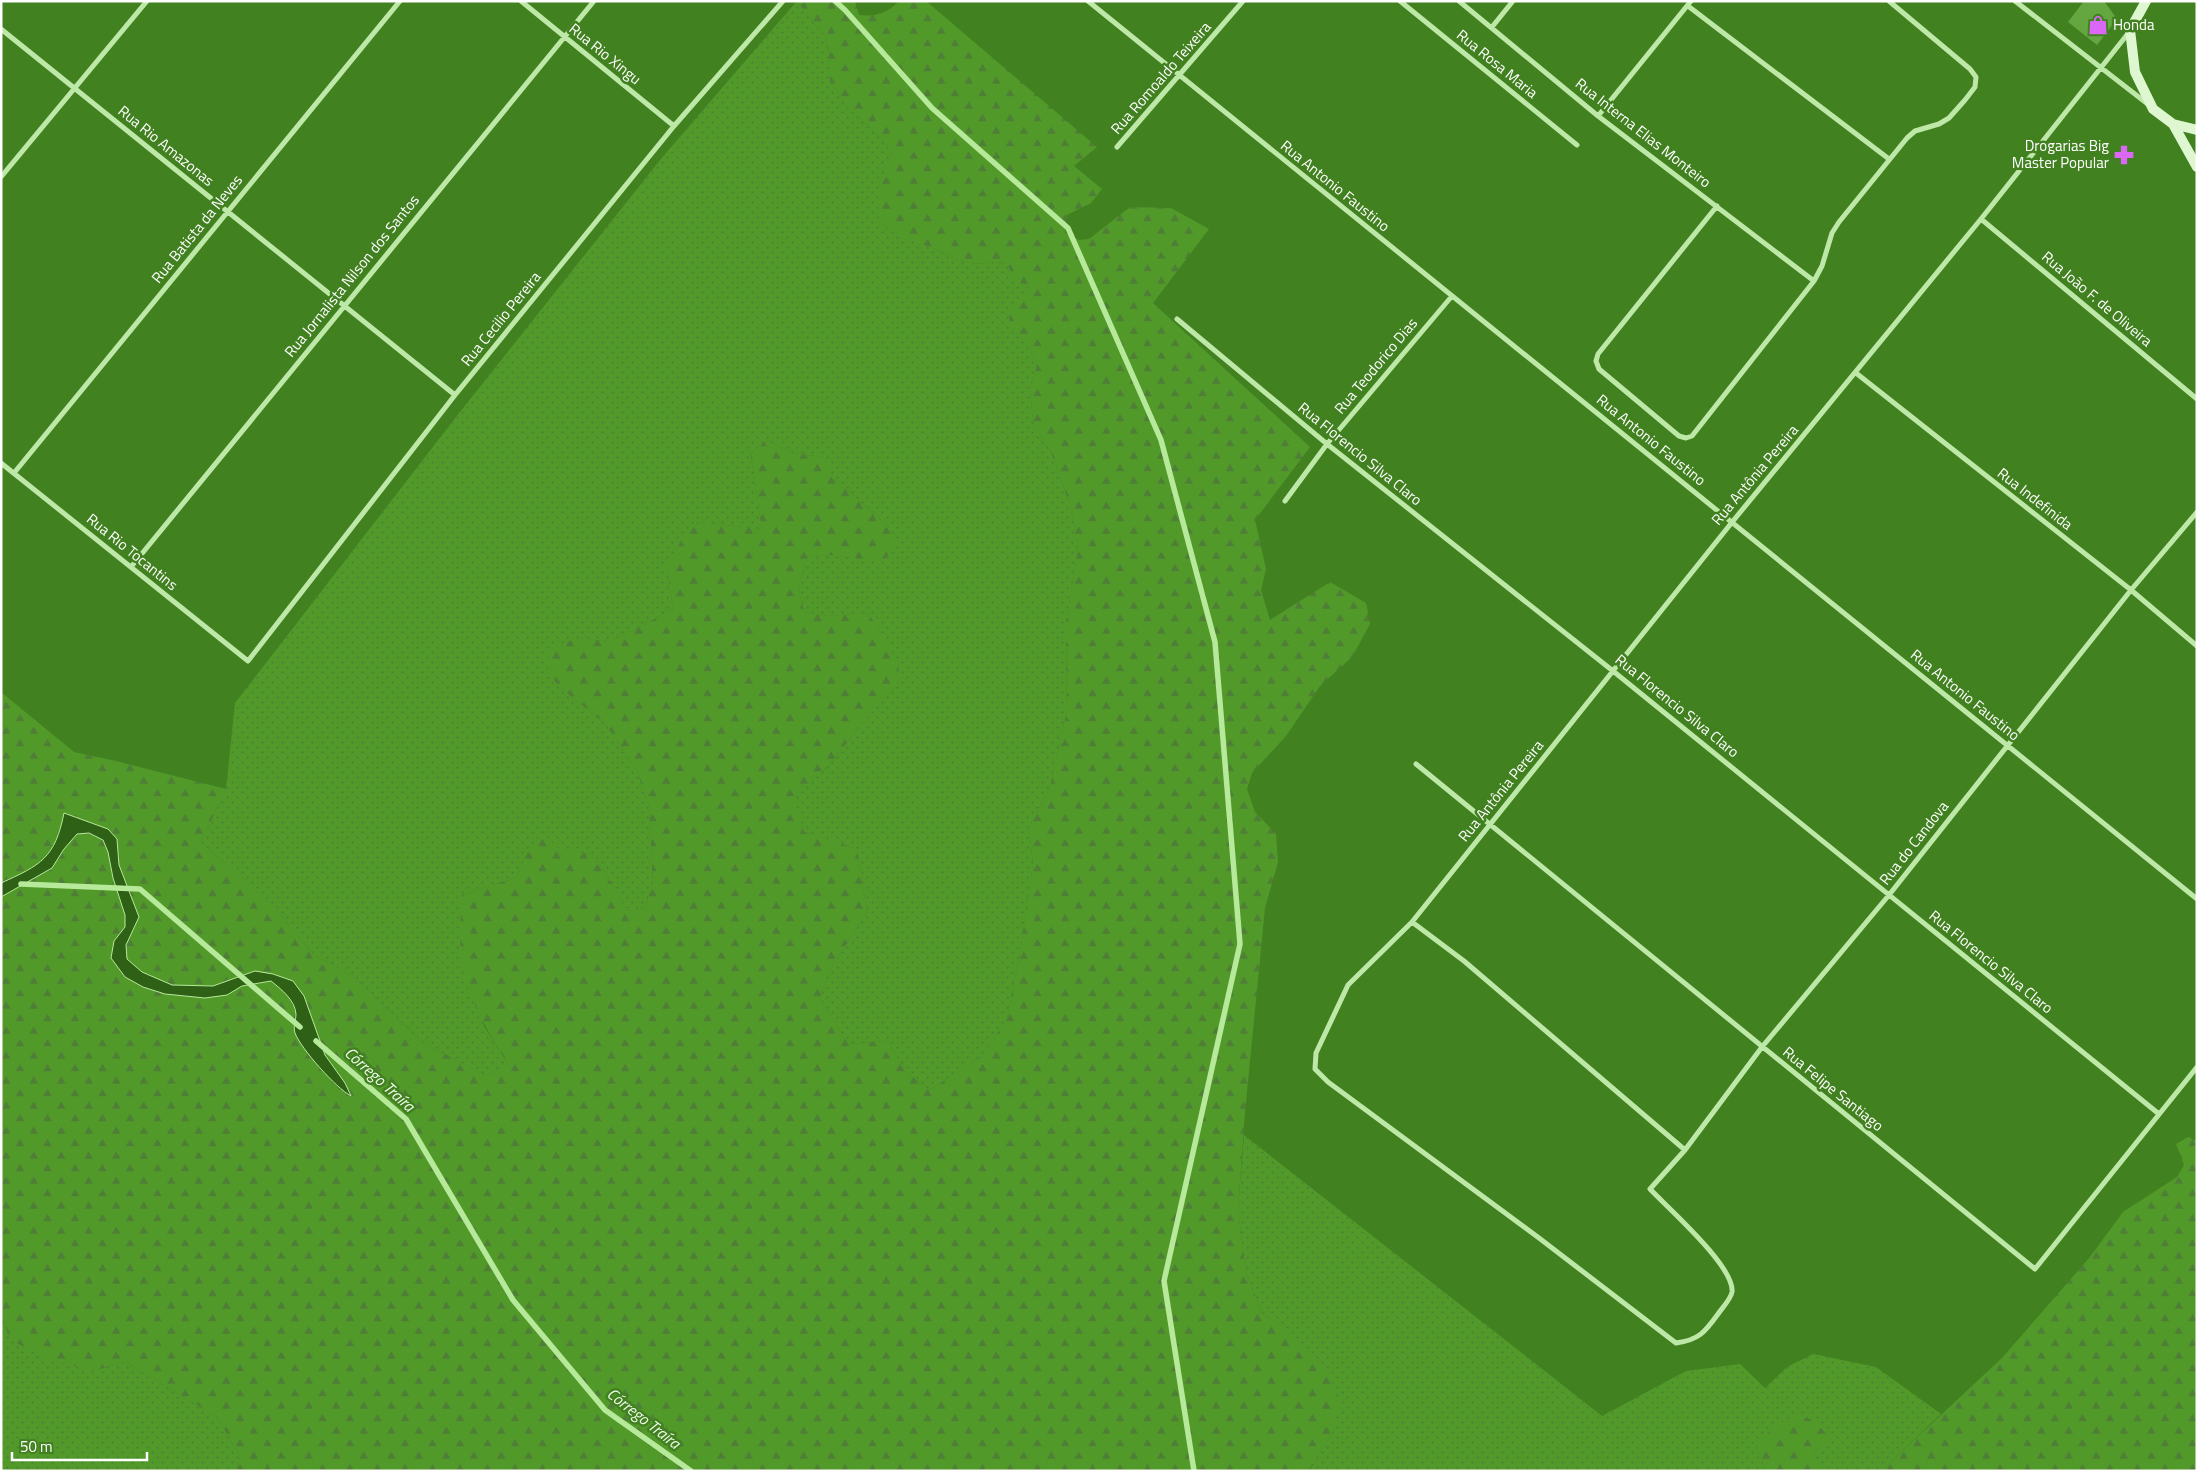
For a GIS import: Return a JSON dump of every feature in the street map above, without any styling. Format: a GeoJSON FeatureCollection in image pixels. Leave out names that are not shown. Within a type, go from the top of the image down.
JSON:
{"type":"FeatureCollection","features":[{"type":"Feature","properties":{"kind":"main road"},"geometry":{"type":"LineString","coordinates":[[2142,4],[2130,30],[2135,72],[2153,109],[2173,124],[2197,130]]}},
{"type":"Feature","properties":{"kind":"main road"},"geometry":{"type":"LineString","coordinates":[[2173,124],[2197,167]]}},
{"type":"Feature","properties":{"kind":"street"},"geometry":{"type":"LineString","coordinates":[[1,177],[147,1]]}},
{"type":"Feature","properties":{"kind":"street","name":"Rua Batista da Neves"},"geometry":{"type":"LineString","coordinates":[[14,473],[400,1]]}},
{"type":"Feature","properties":{"kind":"street","name":"Rua Rio Xingu"},"geometry":{"type":"LineString","coordinates":[[521,1],[674,126]]}},
{"type":"Feature","properties":{"kind":"street","name":"Rua Jornalista Nilson dos Santos"},"geometry":{"type":"LineString","coordinates":[[131,567],[594,1]]}},
{"type":"Feature","properties":{"kind":"street","name":"Rua Cecilio Pereira"},"geometry":{"type":"LineString","coordinates":[[248,661],[455,395],[674,126],[784,1]]}},
{"type":"Feature","properties":{"kind":"street","name":"Rua Antonio Faustino"},"geometry":{"type":"LineString","coordinates":[[1088,1],[1179,77],[1733,522],[2197,899]]}},
{"type":"Feature","properties":{"kind":"street","name":"Rua Romoaldo Teixeira"},"geometry":{"type":"LineString","coordinates":[[1117,147],[1179,77],[1242,1]]}},
{"type":"Feature","properties":{"kind":"street","name":"Rua Rosa Maria"},"geometry":{"type":"LineString","coordinates":[[1400,1],[1578,145]]}},
{"type":"Feature","properties":{"kind":"street","name":"Rua Interna Elias Monteiro"},"geometry":{"type":"LineString","coordinates":[[1459,1],[1598,116],[1814,281]]}},
{"type":"Feature","properties":{"kind":"street"},"geometry":{"type":"LineString","coordinates":[[1492,27],[1513,1]]}},
{"type":"Feature","properties":{"kind":"street"},"geometry":{"type":"LineString","coordinates":[[1717,206],[1598,354],[1596,361],[1600,369],[1679,436],[1686,438],[1692,436],[1814,281],[1822,266],[1832,233],[1889,159],[1915,131],[1938,124],[1949,118],[1975,88],[1976,77],[1970,69],[1889,1]]}},
{"type":"Feature","properties":{"kind":"street"},"geometry":{"type":"LineString","coordinates":[[2015,1],[2153,109]]}},
{"type":"Feature","properties":{"kind":"street"},"geometry":{"type":"LineString","coordinates":[[1598,116],[1689,4],[1889,159]]}},
{"type":"Feature","properties":{"kind":"street","name":"Rua Rio Amazonas"},"geometry":{"type":"LineString","coordinates":[[1,29],[455,395]]}},
{"type":"Feature","properties":{"kind":"street","name":"Rua Antônia Pereira"},"geometry":{"type":"LineString","coordinates":[[1650,1189],[1720,1262],[1731,1282],[1732,1294],[1706,1331],[1692,1341],[1676,1343],[1539,1238],[1328,1082],[1315,1069],[1316,1053],[1348,985],[1412,922],[1733,522],[1981,219],[2130,30]]}},
{"type":"Feature","properties":{"kind":"street","name":"Rua João F. de Oliveira"},"geometry":{"type":"LineString","coordinates":[[1981,219],[2197,399]]}},
{"type":"Feature","properties":{"kind":"street","name":"Rua Teodorico Dias"},"geometry":{"type":"LineString","coordinates":[[1285,500],[1327,444],[1452,296]]}},
{"type":"Feature","properties":{"kind":"street","name":"Rua Florencio Silva Claro"},"geometry":{"type":"LineString","coordinates":[[1177,319],[1327,444],[1613,671],[2159,1114]]}},
{"type":"Feature","properties":{"kind":"street","name":"Rua Indefinida"},"geometry":{"type":"LineString","coordinates":[[1856,373],[2131,590],[2197,646]]}},
{"type":"Feature","properties":{"kind":"street","name":"Rua Rio Tocantins"},"geometry":{"type":"LineString","coordinates":[[1,463],[248,661]]}},
{"type":"Feature","properties":{"kind":"street","name":"Rua do Candova"},"geometry":{"type":"LineString","coordinates":[[1650,1189],[1685,1150],[1762,1047],[1889,895],[2131,590],[2197,512]]}},
{"type":"Feature","properties":{"kind":"street","name":"Rua Felipe Santiago"},"geometry":{"type":"LineString","coordinates":[[1416,764],[2035,1269],[2197,1067]]}},
{"type":"Feature","properties":{"kind":"street"},"geometry":{"type":"LineString","coordinates":[[1412,922],[1464,961],[1685,1150]]}},
{"type":"Feature","properties":{"kind":"green space"},"geometry":{"type":"Polygon","coordinates":[[[797,1],[826,38],[829,52],[830,82],[846,106],[869,126],[892,152],[889,164],[934,248],[955,258],[976,264],[1008,263],[1034,290],[1028,339],[1037,366],[1030,389],[1033,422],[1052,454],[1072,510],[1078,549],[1066,623],[1067,711],[1050,787],[1029,828],[1033,864],[1020,953],[1007,1019],[981,1057],[930,1090],[905,1071],[888,1041],[848,1044],[820,998],[829,971],[867,912],[857,849],[804,832],[792,799],[825,769],[854,734],[869,613],[828,616],[804,612],[798,587],[808,556],[835,555],[890,528],[850,492],[838,485],[823,457],[793,453],[767,440],[751,455],[762,529],[698,522],[667,567],[673,608],[609,642],[578,638],[557,685],[605,723],[637,771],[649,806],[653,881],[645,908],[627,911],[605,872],[591,854],[531,846],[515,878],[462,895],[484,1026],[510,1067],[486,1075],[423,1043],[353,976],[314,955],[272,905],[201,842],[226,789],[235,703],[456,417],[660,160],[797,1]]]}},
{"type":"Feature","properties":{"kind":"green space"},"geometry":{"type":"Polygon","coordinates":[[[797,1],[855,1],[859,15],[876,15],[886,11],[899,1],[926,1],[1097,147],[1074,166],[1102,189],[1091,203],[1067,215],[1065,233],[1079,240],[1089,239],[1130,207],[1171,208],[1209,229],[1153,303],[1310,447],[1255,520],[1266,569],[1261,590],[1270,620],[1330,582],[1366,603],[1370,624],[1352,657],[1320,686],[1286,736],[1252,773],[1247,789],[1255,812],[1276,834],[1278,862],[1265,908],[1245,1112],[1238,1210],[1246,1273],[1263,1315],[1288,1329],[1327,1374],[1340,1399],[1333,1431],[1309,1471],[237,1471],[240,1456],[217,1417],[126,1362],[91,1371],[39,1356],[10,1339],[1,1314],[1,897],[52,868],[64,849],[77,834],[89,833],[103,840],[125,915],[125,927],[114,941],[125,977],[227,995],[242,986],[271,981],[286,992],[296,1012],[295,1033],[311,1057],[340,1090],[345,1083],[325,1055],[304,996],[255,971],[213,986],[172,985],[142,972],[127,959],[126,945],[139,917],[119,865],[117,839],[108,829],[64,813],[56,840],[44,858],[26,871],[1,883],[1,692],[74,752],[226,789],[201,842],[272,905],[314,955],[353,976],[423,1043],[486,1075],[509,1066],[478,1012],[468,988],[460,947],[462,895],[515,878],[531,846],[542,833],[559,849],[591,854],[605,872],[627,911],[645,908],[653,881],[649,806],[637,771],[605,723],[557,685],[545,662],[554,647],[578,638],[609,642],[673,608],[667,567],[683,537],[699,522],[762,529],[751,454],[767,440],[793,453],[823,457],[838,485],[850,492],[890,528],[895,548],[882,562],[835,555],[808,556],[798,587],[804,612],[828,616],[868,613],[889,644],[901,677],[825,769],[793,799],[804,832],[857,849],[867,912],[829,971],[820,998],[848,1044],[888,1041],[905,1071],[930,1090],[981,1057],[1007,1019],[1020,953],[1033,864],[1029,828],[1050,787],[1067,711],[1066,623],[1078,549],[1072,510],[1052,454],[1033,422],[1030,389],[1037,366],[1028,340],[1009,328],[1010,307],[1033,290],[1012,279],[1008,263],[976,264],[955,258],[934,248],[900,237],[881,224],[878,191],[892,152],[869,126],[846,106],[830,82],[829,52],[826,38],[797,1]]]}},
{"type":"Feature","properties":{"kind":"green space"},"geometry":{"type":"Polygon","coordinates":[[[1244,1135],[1602,1416],[1686,1371],[1740,1364],[1765,1388],[1787,1367],[1813,1354],[1876,1367],[1941,1414],[1881,1471],[1830,1471],[1812,1454],[1829,1437],[1756,1445],[1766,1471],[1309,1471],[1333,1431],[1288,1329],[1263,1315],[1246,1273],[1238,1210],[1244,1135]]]}},
{"type":"Feature","properties":{"kind":"green space"},"geometry":{"type":"Polygon","coordinates":[[[2188,1137],[2197,1141],[2197,1471],[1881,1471],[2002,1358],[2090,1257],[2123,1212],[2177,1177],[2184,1165],[2176,1144],[2188,1137]]]}},
{"type":"Feature","properties":{"kind":"green space"},"geometry":{"type":"Polygon","coordinates":[[[1,1314],[10,1339],[91,1371],[126,1362],[217,1417],[240,1456],[237,1471],[1,1471],[1,1314]]]}},
{"type":"Feature","properties":{"kind":"green space"},"geometry":{"type":"Polygon","coordinates":[[[1796,1415],[1813,1420],[1830,1437],[1812,1454],[1830,1471],[1766,1471],[1756,1445],[1774,1427],[1796,1415]]]}},
{"type":"Feature","properties":{"kind":"shaded area"},"geometry":{"type":"Polygon","coordinates":[[[64,813],[108,829],[117,839],[119,865],[139,917],[126,945],[127,959],[142,972],[172,985],[213,986],[255,971],[273,974],[293,981],[304,996],[325,1055],[345,1083],[351,1096],[328,1077],[304,1048],[294,1031],[296,1014],[293,1004],[287,995],[271,981],[242,986],[227,995],[205,998],[165,994],[143,987],[125,977],[111,958],[114,941],[125,927],[125,915],[103,840],[89,833],[77,834],[64,849],[52,868],[1,897],[1,883],[36,865],[51,850],[64,813]]]}},
{"type":"Feature","properties":{"kind":"building","name":"Honda"},"geometry":{"type":"Polygon","coordinates":[[[2084,1],[2104,1],[2117,19],[2097,45],[2068,22],[2084,1]]]}},
{"type":"Feature","properties":{"kind":"waterway"},"geometry":{"type":"LineString","coordinates":[[835,1],[932,108],[1068,228],[1161,440],[1215,642],[1240,944],[1164,1281],[1194,1471]]}},
{"type":"Feature","properties":{"kind":"waterway","name":"Córrego Traíra"},"geometry":{"type":"LineString","coordinates":[[21,884],[140,889],[300,1027]]}},
{"type":"Feature","properties":{"kind":"waterway","name":"Córrego Traíra"},"geometry":{"type":"LineString","coordinates":[[316,1041],[406,1119],[513,1300],[605,1410],[691,1471]]}},
{"type":"Feature","properties":{"kind":"place","name":"Honda"},"geometry":{"type":"Point","coordinates":[2098,25]}},
{"type":"Feature","properties":{"kind":"place","name":"Drogarias Big Master Popular"},"geometry":{"type":"Point","coordinates":[2124,155]}}]}
